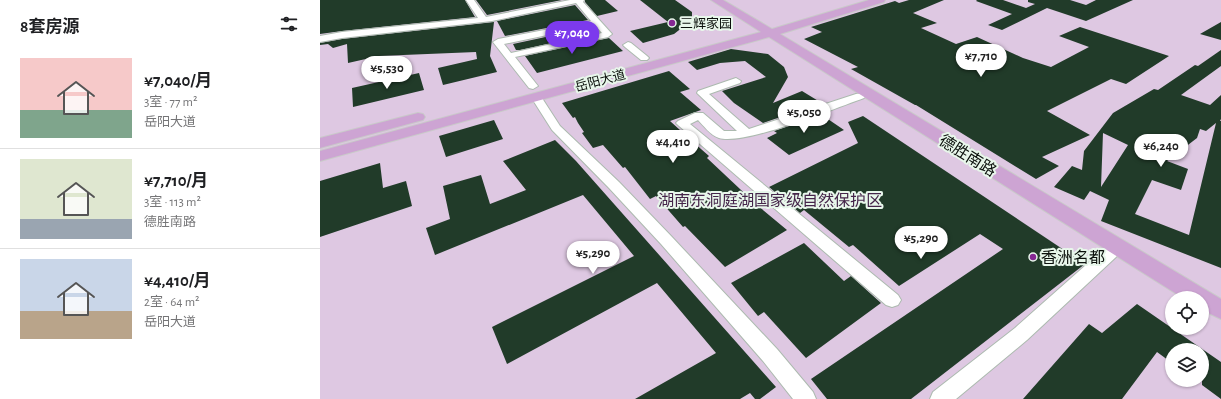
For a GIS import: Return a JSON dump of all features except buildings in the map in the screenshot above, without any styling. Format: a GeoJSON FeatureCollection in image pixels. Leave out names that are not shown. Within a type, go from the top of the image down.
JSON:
{"type":"FeatureCollection","features":[{"type":"Feature","properties":{"kind":"main road","name":"德胜南路"},"geometry":{"type":"LineString","coordinates":[[704,0],[761,32],[1221,310]]}},
{"type":"Feature","properties":{"kind":"main road","name":"德胜南路"},"geometry":{"type":"LineString","coordinates":[[716,0],[761,32],[860,96],[1171,291]]}},
{"type":"Feature","properties":{"kind":"main road","name":"岳阳大道"},"geometry":{"type":"LineString","coordinates":[[320,156],[644,58],[761,32],[853,0]]}},
{"type":"Feature","properties":{"kind":"main road","name":"岳阳大道"},"geometry":{"type":"LineString","coordinates":[[320,143],[534,92],[880,0]]}},
{"type":"Feature","properties":{"kind":"main road"},"geometry":{"type":"LineString","coordinates":[[1209,314],[1221,322]]}},
{"type":"Feature","properties":{"kind":"street"},"geometry":{"type":"LineString","coordinates":[[470,0],[483,19]]}},
{"type":"Feature","properties":{"kind":"street"},"geometry":{"type":"LineString","coordinates":[[320,39],[342,35],[483,19],[541,10],[579,0]]}},
{"type":"Feature","properties":{"kind":"street"},"geometry":{"type":"LineString","coordinates":[[509,56],[608,34],[596,22],[579,0]]}},
{"type":"Feature","properties":{"kind":"street"},"geometry":{"type":"LineString","coordinates":[[579,0],[616,35]]}},
{"type":"Feature","properties":{"kind":"street"},"geometry":{"type":"LineString","coordinates":[[596,22],[498,42],[534,92],[556,128],[614,185],[666,240],[770,355],[806,399]]}},
{"type":"Feature","properties":{"kind":"street"},"geometry":{"type":"LineString","coordinates":[[628,45],[644,58]]}},
{"type":"Feature","properties":{"kind":"street"},"geometry":{"type":"LineString","coordinates":[[736,81],[702,93],[747,134]]}},
{"type":"Feature","properties":{"kind":"street"},"geometry":{"type":"LineString","coordinates":[[860,96],[747,134],[721,134],[699,115],[682,123],[892,300]]}},
{"type":"Feature","properties":{"kind":"street"},"geometry":{"type":"LineString","coordinates":[[940,399],[1021,334],[1110,253]]}},
{"type":"Feature","properties":{"kind":"green space","name":"湖南东洞庭湖国家级自然保护区"},"geometry":{"type":"Polygon","coordinates":[[[320,0],[1221,0],[1221,399],[320,399],[320,0]]]}},
{"type":"Feature","properties":{"kind":"place","name":"三辉家园"},"geometry":{"type":"Point","coordinates":[672,23]}},
{"type":"Feature","properties":{"kind":"place","name":"香洲名都"},"geometry":{"type":"Point","coordinates":[1033,257]}}]}
